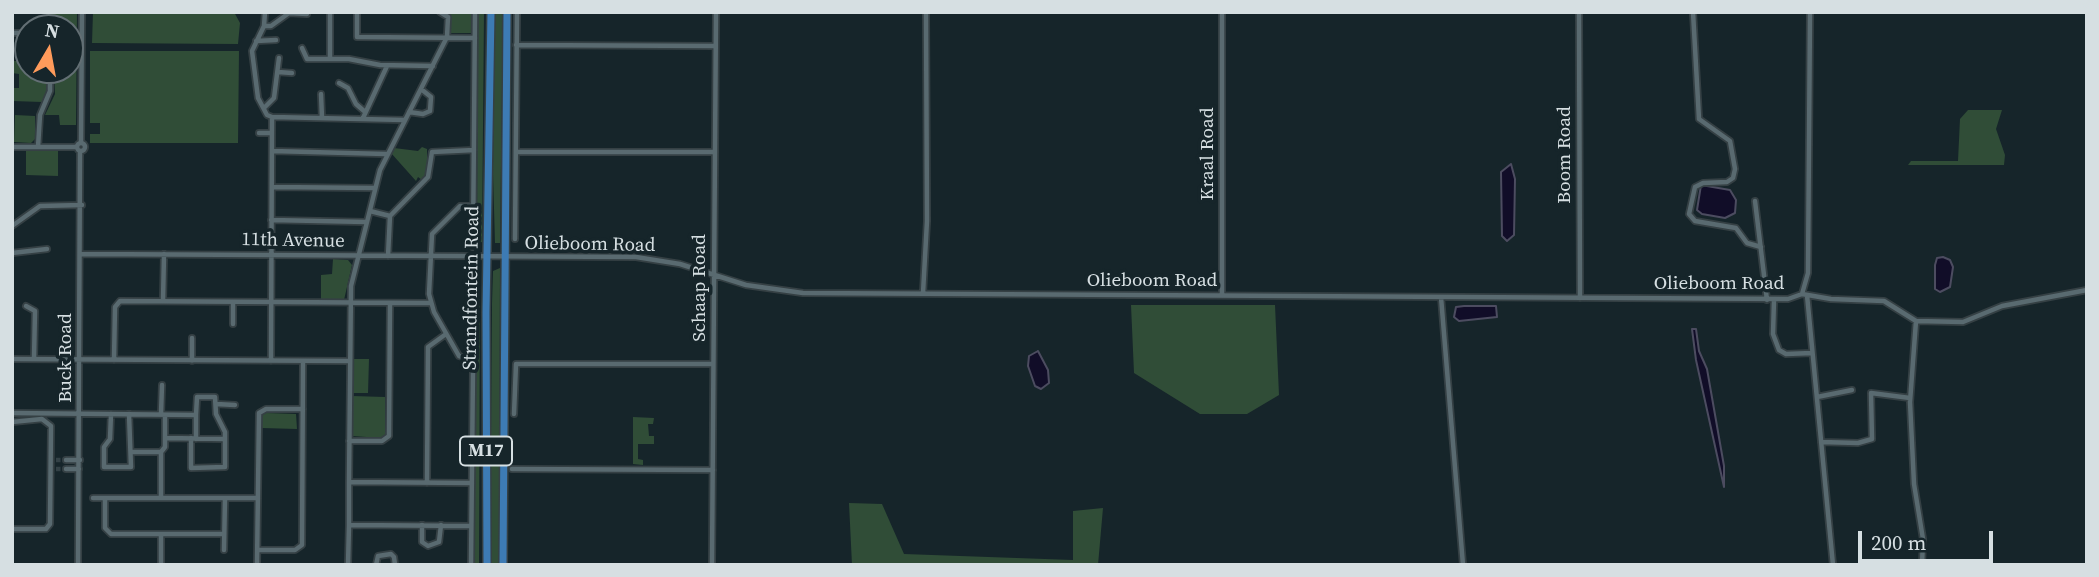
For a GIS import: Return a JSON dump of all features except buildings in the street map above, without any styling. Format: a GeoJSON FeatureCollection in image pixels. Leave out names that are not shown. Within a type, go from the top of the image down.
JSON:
{"type":"FeatureCollection","features":[{"type":"Feature","properties":{"kind":"main road","name":"Strandfontein Road"},"geometry":{"type":"LineString","coordinates":[[486,565],[491,12]]}},
{"type":"Feature","properties":{"kind":"main road","name":"Strandfontein Road"},"geometry":{"type":"LineString","coordinates":[[503,565],[507,12]]}},
{"type":"Feature","properties":{"kind":"street","name":"Buck Road"},"geometry":{"type":"LineString","coordinates":[[78,565],[82,12]]}},
{"type":"Feature","properties":{"kind":"street"},"geometry":{"type":"LineString","coordinates":[[265,12],[264,26],[252,51],[258,98],[267,115],[405,120]]}},
{"type":"Feature","properties":{"kind":"street"},"geometry":{"type":"LineString","coordinates":[[330,12],[330,59]]}},
{"type":"Feature","properties":{"kind":"street"},"geometry":{"type":"LineString","coordinates":[[357,12],[357,37],[475,38]]}},
{"type":"Feature","properties":{"kind":"street"},"geometry":{"type":"LineString","coordinates":[[348,565],[350,303],[358,256],[375,188],[387,154],[447,37],[447,13],[440,12]]}},
{"type":"Feature","properties":{"kind":"street","name":"Strandfontein Road"},"geometry":{"type":"LineString","coordinates":[[473,247],[475,12]]}},
{"type":"Feature","properties":{"kind":"street"},"geometry":{"type":"LineString","coordinates":[[515,239],[517,12]]}},
{"type":"Feature","properties":{"kind":"street","name":"Schaap Road"},"geometry":{"type":"LineString","coordinates":[[712,565],[716,12]]}},
{"type":"Feature","properties":{"kind":"street"},"geometry":{"type":"LineString","coordinates":[[923,293],[927,229],[926,12]]}},
{"type":"Feature","properties":{"kind":"street","name":"Kraal Road"},"geometry":{"type":"LineString","coordinates":[[1222,12],[1222,295]]}},
{"type":"Feature","properties":{"kind":"street","name":"Boom Road"},"geometry":{"type":"LineString","coordinates":[[1579,12],[1580,298]]}},
{"type":"Feature","properties":{"kind":"street"},"geometry":{"type":"LineString","coordinates":[[1693,12],[1699,120],[1730,141],[1735,169],[1731,181],[1695,187],[1689,214],[1695,221],[1736,228],[1747,243],[1761,247]]}},
{"type":"Feature","properties":{"kind":"street","name":"Olieboom Road"},"geometry":{"type":"LineString","coordinates":[[1805,294],[1808,254],[1810,12]]}},
{"type":"Feature","properties":{"kind":"street"},"geometry":{"type":"LineString","coordinates":[[264,26],[271,26],[289,13],[307,14]]}},
{"type":"Feature","properties":{"kind":"street"},"geometry":{"type":"LineString","coordinates":[[256,41],[276,40]]}},
{"type":"Feature","properties":{"kind":"street"},"geometry":{"type":"LineString","coordinates":[[516,45],[715,46]]}},
{"type":"Feature","properties":{"kind":"street"},"geometry":{"type":"LineString","coordinates":[[302,48],[307,61],[330,59],[387,66],[433,65]]}},
{"type":"Feature","properties":{"kind":"street"},"geometry":{"type":"LineString","coordinates":[[265,107],[274,98],[279,58]]}},
{"type":"Feature","properties":{"kind":"street"},"geometry":{"type":"LineString","coordinates":[[363,118],[387,66]]}},
{"type":"Feature","properties":{"kind":"street"},"geometry":{"type":"LineString","coordinates":[[278,72],[292,73]]}},
{"type":"Feature","properties":{"kind":"street"},"geometry":{"type":"LineString","coordinates":[[339,83],[348,88],[356,104],[364,111]]}},
{"type":"Feature","properties":{"kind":"street"},"geometry":{"type":"LineString","coordinates":[[38,147],[40,115],[50,92],[50,84]]}},
{"type":"Feature","properties":{"kind":"street"},"geometry":{"type":"LineString","coordinates":[[409,112],[424,114],[430,111],[431,97],[421,89]]}},
{"type":"Feature","properties":{"kind":"street"},"geometry":{"type":"LineString","coordinates":[[321,94],[321,118]]}},
{"type":"Feature","properties":{"kind":"street"},"geometry":{"type":"LineString","coordinates":[[271,361],[272,117]]}},
{"type":"Feature","properties":{"kind":"street"},"geometry":{"type":"LineString","coordinates":[[259,133],[272,133]]}},
{"type":"Feature","properties":{"kind":"street"},"geometry":{"type":"LineString","coordinates":[[12,147],[79,147]]}},
{"type":"Feature","properties":{"kind":"street"},"geometry":{"type":"LineString","coordinates":[[388,256],[390,216],[428,177],[432,152],[475,150]]}},
{"type":"Feature","properties":{"kind":"street"},"geometry":{"type":"LineString","coordinates":[[272,151],[387,154]]}},
{"type":"Feature","properties":{"kind":"street"},"geometry":{"type":"LineString","coordinates":[[516,152],[715,152]]}},
{"type":"Feature","properties":{"kind":"street"},"geometry":{"type":"LineString","coordinates":[[272,187],[375,188]]}},
{"type":"Feature","properties":{"kind":"street"},"geometry":{"type":"LineString","coordinates":[[1755,201],[1767,300]]}},
{"type":"Feature","properties":{"kind":"street"},"geometry":{"type":"LineString","coordinates":[[12,226],[40,206],[82,205]]}},
{"type":"Feature","properties":{"kind":"street"},"geometry":{"type":"LineString","coordinates":[[472,360],[459,356],[430,303],[430,257],[431,237],[435,231],[460,206],[474,206]]}},
{"type":"Feature","properties":{"kind":"street"},"geometry":{"type":"LineString","coordinates":[[370,211],[390,216]]}},
{"type":"Feature","properties":{"kind":"street"},"geometry":{"type":"LineString","coordinates":[[271,220],[367,222]]}},
{"type":"Feature","properties":{"kind":"street"},"geometry":{"type":"LineString","coordinates":[[12,253],[47,249]]}},
{"type":"Feature","properties":{"kind":"street","name":"11th Avenue"},"geometry":{"type":"LineString","coordinates":[[81,254],[505,257]]}},
{"type":"Feature","properties":{"kind":"street"},"geometry":{"type":"LineString","coordinates":[[163,254],[163,301]]}},
{"type":"Feature","properties":{"kind":"street","name":"Olieboom Road"},"geometry":{"type":"LineString","coordinates":[[505,257],[636,257],[680,264],[746,285],[784,292],[1767,300],[1805,294],[1888,303],[1916,321]]}},
{"type":"Feature","properties":{"kind":"street","name":"Strandfontein Road"},"geometry":{"type":"LineString","coordinates":[[471,565],[474,269]]}},
{"type":"Feature","properties":{"kind":"street"},"geometry":{"type":"LineString","coordinates":[[1922,565],[1923,539],[1914,484],[1910,398],[1916,321],[1963,321],[2002,306],[2087,290]]}},
{"type":"Feature","properties":{"kind":"street"},"geometry":{"type":"LineString","coordinates":[[1805,294],[1833,565]]}},
{"type":"Feature","properties":{"kind":"street"},"geometry":{"type":"LineString","coordinates":[[1441,296],[1464,565]]}},
{"type":"Feature","properties":{"kind":"street"},"geometry":{"type":"LineString","coordinates":[[1774,300],[1773,334],[1779,350],[1786,354],[1812,354]]}},
{"type":"Feature","properties":{"kind":"street"},"geometry":{"type":"LineString","coordinates":[[114,360],[117,302],[430,303]]}},
{"type":"Feature","properties":{"kind":"street"},"geometry":{"type":"LineString","coordinates":[[233,302],[233,324]]}},
{"type":"Feature","properties":{"kind":"street"},"geometry":{"type":"LineString","coordinates":[[349,441],[382,441],[389,436],[390,303]]}},
{"type":"Feature","properties":{"kind":"street"},"geometry":{"type":"LineString","coordinates":[[26,306],[35,311],[34,359]]}},
{"type":"Feature","properties":{"kind":"street"},"geometry":{"type":"LineString","coordinates":[[427,483],[428,347],[446,334]]}},
{"type":"Feature","properties":{"kind":"street"},"geometry":{"type":"LineString","coordinates":[[192,338],[192,361]]}},
{"type":"Feature","properties":{"kind":"street"},"geometry":{"type":"LineString","coordinates":[[12,359],[350,361]]}},
{"type":"Feature","properties":{"kind":"street"},"geometry":{"type":"LineString","coordinates":[[258,550],[295,550],[302,545],[303,361]]}},
{"type":"Feature","properties":{"kind":"street"},"geometry":{"type":"LineString","coordinates":[[514,414],[516,364],[713,365]]}},
{"type":"Feature","properties":{"kind":"street"},"geometry":{"type":"LineString","coordinates":[[161,498],[161,452],[166,438],[162,385]]}},
{"type":"Feature","properties":{"kind":"street"},"geometry":{"type":"LineString","coordinates":[[1817,397],[1852,390]]}},
{"type":"Feature","properties":{"kind":"street"},"geometry":{"type":"LineString","coordinates":[[1821,442],[1858,443],[1871,439],[1871,393],[1910,398]]}},
{"type":"Feature","properties":{"kind":"street"},"geometry":{"type":"LineString","coordinates":[[197,397],[215,397],[216,404],[225,439],[224,468],[191,468],[197,397]]}},
{"type":"Feature","properties":{"kind":"street"},"geometry":{"type":"LineString","coordinates":[[216,404],[235,405]]}},
{"type":"Feature","properties":{"kind":"street"},"geometry":{"type":"LineString","coordinates":[[257,565],[260,412],[266,409],[303,409]]}},
{"type":"Feature","properties":{"kind":"street"},"geometry":{"type":"LineString","coordinates":[[12,413],[196,415]]}},
{"type":"Feature","properties":{"kind":"street"},"geometry":{"type":"LineString","coordinates":[[111,414],[110,439],[104,445],[104,467],[131,467],[129,414]]}},
{"type":"Feature","properties":{"kind":"street"},"geometry":{"type":"LineString","coordinates":[[12,422],[18,419],[48,421],[51,426],[53,460],[49,527],[12,529]]}},
{"type":"Feature","properties":{"kind":"street"},"geometry":{"type":"LineString","coordinates":[[166,438],[225,439]]}},
{"type":"Feature","properties":{"kind":"street"},"geometry":{"type":"LineString","coordinates":[[132,452],[161,452]]}},
{"type":"Feature","properties":{"kind":"street"},"geometry":{"type":"LineString","coordinates":[[66,460],[80,460]]}},
{"type":"Feature","properties":{"kind":"street"},"geometry":{"type":"LineString","coordinates":[[512,468],[713,470]]}},
{"type":"Feature","properties":{"kind":"street"},"geometry":{"type":"LineString","coordinates":[[66,469],[79,469]]}},
{"type":"Feature","properties":{"kind":"street"},"geometry":{"type":"LineString","coordinates":[[349,482],[471,484]]}},
{"type":"Feature","properties":{"kind":"street"},"geometry":{"type":"LineString","coordinates":[[93,498],[258,498]]}},
{"type":"Feature","properties":{"kind":"street"},"geometry":{"type":"LineString","coordinates":[[105,498],[108,532],[224,534]]}},
{"type":"Feature","properties":{"kind":"street"},"geometry":{"type":"LineString","coordinates":[[224,550],[225,498]]}},
{"type":"Feature","properties":{"kind":"street"},"geometry":{"type":"LineString","coordinates":[[349,525],[471,526]]}},
{"type":"Feature","properties":{"kind":"street"},"geometry":{"type":"LineString","coordinates":[[422,525],[422,542],[428,546],[439,542],[441,525]]}},
{"type":"Feature","properties":{"kind":"street"},"geometry":{"type":"LineString","coordinates":[[161,535],[161,565]]}},
{"type":"Feature","properties":{"kind":"street"},"geometry":{"type":"LineString","coordinates":[[376,565],[378,556],[391,554],[395,565]]}},
{"type":"Feature","properties":{"kind":"green space"},"geometry":{"type":"Polygon","coordinates":[[[46,12],[77,12],[77,14],[46,12]]]}},
{"type":"Feature","properties":{"kind":"green space"},"geometry":{"type":"Polygon","coordinates":[[[93,12],[234,12],[240,23],[238,44],[92,43],[93,12]]]}},
{"type":"Feature","properties":{"kind":"green space"},"geometry":{"type":"Polygon","coordinates":[[[453,12],[473,12],[471,33],[450,33],[450,15],[453,12]]]}},
{"type":"Feature","properties":{"kind":"green space"},"geometry":{"type":"Polygon","coordinates":[[[478,12],[484,12],[482,242],[479,243],[476,238],[481,236],[481,226],[477,222],[478,12]]]}},
{"type":"Feature","properties":{"kind":"green space"},"geometry":{"type":"Polygon","coordinates":[[[494,12],[503,12],[500,243],[495,243],[493,174],[494,12]]]}},
{"type":"Feature","properties":{"kind":"green space"},"geometry":{"type":"Polygon","coordinates":[[[90,51],[239,51],[238,143],[90,143],[90,134],[100,134],[100,123],[90,123],[90,51]]]}},
{"type":"Feature","properties":{"kind":"green space"},"geometry":{"type":"Polygon","coordinates":[[[19,84],[48,84],[42,102],[12,101],[12,88],[19,88],[19,84]]]}},
{"type":"Feature","properties":{"kind":"green space"},"geometry":{"type":"Polygon","coordinates":[[[55,84],[76,84],[76,125],[60,125],[59,115],[45,115],[55,94],[55,84]]]}},
{"type":"Feature","properties":{"kind":"green space"},"geometry":{"type":"Polygon","coordinates":[[[1968,110],[2002,110],[1996,129],[2005,155],[2004,165],[1908,165],[1911,161],[1958,161],[1960,119],[1968,110]]]}},
{"type":"Feature","properties":{"kind":"green space"},"geometry":{"type":"Polygon","coordinates":[[[15,115],[35,116],[35,139],[31,143],[14,142],[15,115]]]}},
{"type":"Feature","properties":{"kind":"green space"},"geometry":{"type":"Polygon","coordinates":[[[422,147],[427,149],[427,173],[422,180],[418,177],[416,181],[391,153],[394,148],[418,151],[422,147]]]}},
{"type":"Feature","properties":{"kind":"green space"},"geometry":{"type":"Polygon","coordinates":[[[26,150],[58,151],[58,176],[26,175],[26,150]]]}},
{"type":"Feature","properties":{"kind":"green space"},"geometry":{"type":"Polygon","coordinates":[[[333,259],[348,260],[352,265],[344,300],[321,299],[321,275],[332,274],[333,259]]]}},
{"type":"Feature","properties":{"kind":"green space"},"geometry":{"type":"Polygon","coordinates":[[[475,264],[480,272],[479,565],[474,565],[475,264]]]}},
{"type":"Feature","properties":{"kind":"green space"},"geometry":{"type":"Polygon","coordinates":[[[500,268],[499,565],[490,565],[493,271],[500,268]]]}},
{"type":"Feature","properties":{"kind":"green space"},"geometry":{"type":"Polygon","coordinates":[[[1131,305],[1275,305],[1279,395],[1247,414],[1200,414],[1134,373],[1131,305]]]}},
{"type":"Feature","properties":{"kind":"green space"},"geometry":{"type":"Polygon","coordinates":[[[353,359],[369,359],[368,393],[352,393],[353,359]]]}},
{"type":"Feature","properties":{"kind":"green space"},"geometry":{"type":"Polygon","coordinates":[[[352,396],[385,397],[385,435],[381,438],[352,436],[352,396]]]}},
{"type":"Feature","properties":{"kind":"green space"},"geometry":{"type":"Polygon","coordinates":[[[296,414],[297,429],[262,428],[262,415],[296,414]]]}},
{"type":"Feature","properties":{"kind":"green space"},"geometry":{"type":"Polygon","coordinates":[[[633,417],[654,418],[653,424],[648,424],[649,436],[654,436],[654,444],[638,444],[638,459],[643,460],[643,465],[633,464],[633,417]]]}},
{"type":"Feature","properties":{"kind":"green space"},"geometry":{"type":"Polygon","coordinates":[[[849,503],[882,504],[904,554],[1073,560],[1073,511],[1103,508],[1098,565],[852,565],[849,503]]]}},
{"type":"Feature","properties":{"kind":"shaded area"},"geometry":{"type":"Polygon","coordinates":[[[1511,164],[1515,179],[1514,235],[1507,241],[1502,236],[1501,172],[1511,164]]]}},
{"type":"Feature","properties":{"kind":"shaded area"},"geometry":{"type":"Polygon","coordinates":[[[1701,185],[1730,190],[1736,200],[1735,213],[1725,218],[1702,214],[1697,210],[1701,185]]]}},
{"type":"Feature","properties":{"kind":"shaded area"},"geometry":{"type":"Polygon","coordinates":[[[1937,258],[1950,260],[1953,267],[1950,287],[1940,292],[1935,289],[1935,265],[1937,258]]]}},
{"type":"Feature","properties":{"kind":"shaded area"},"geometry":{"type":"Polygon","coordinates":[[[1496,306],[1497,317],[1459,321],[1454,317],[1456,307],[1496,306]]]}},
{"type":"Feature","properties":{"kind":"shaded area"},"geometry":{"type":"Polygon","coordinates":[[[1692,329],[1696,329],[1699,351],[1707,369],[1724,466],[1724,487],[1696,360],[1692,329]]]}},
{"type":"Feature","properties":{"kind":"shaded area"},"geometry":{"type":"Polygon","coordinates":[[[1038,351],[1048,370],[1049,383],[1041,389],[1035,386],[1028,366],[1029,356],[1038,351]]]}},
{"type":"Feature","properties":{"kind":"tunnel"},"geometry":{"type":"LineString","coordinates":[[56,460],[66,460]]}},
{"type":"Feature","properties":{"kind":"tunnel"},"geometry":{"type":"LineString","coordinates":[[56,469],[66,469]]}}]}
